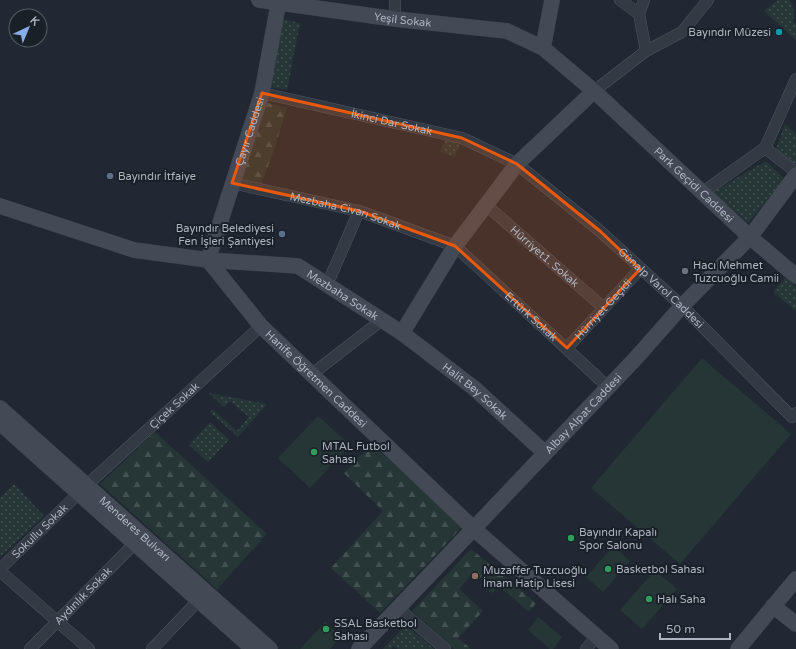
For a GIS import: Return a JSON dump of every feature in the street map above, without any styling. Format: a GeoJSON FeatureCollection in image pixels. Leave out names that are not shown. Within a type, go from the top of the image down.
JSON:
{"type":"FeatureCollection","features":[{"type":"Feature","properties":{"kind":"street","name":"Yeşil Sokak"},"geometry":{"type":"LineString","coordinates":[[259,0],[279,1],[395,19],[507,31],[542,48],[594,91]]}},
{"type":"Feature","properties":{"kind":"street"},"geometry":{"type":"LineString","coordinates":[[395,0],[395,19]]}},
{"type":"Feature","properties":{"kind":"street"},"geometry":{"type":"LineString","coordinates":[[542,48],[552,0]]}},
{"type":"Feature","properties":{"kind":"street"},"geometry":{"type":"LineString","coordinates":[[620,0],[639,14]]}},
{"type":"Feature","properties":{"kind":"street"},"geometry":{"type":"LineString","coordinates":[[644,0],[639,14],[646,50]]}},
{"type":"Feature","properties":{"kind":"street"},"geometry":{"type":"LineString","coordinates":[[402,333],[456,246],[517,164],[594,91],[646,50],[682,32],[708,0]]}},
{"type":"Feature","properties":{"kind":"street","name":"Çayır Caddesi"},"geometry":{"type":"LineString","coordinates":[[208,260],[262,92],[279,1]]}},
{"type":"Feature","properties":{"kind":"street"},"geometry":{"type":"LineString","coordinates":[[703,192],[765,148],[795,86]]}},
{"type":"Feature","properties":{"kind":"street","name":"Park Geçidi Caddesi"},"geometry":{"type":"LineString","coordinates":[[594,91],[750,236],[796,276]]}},
{"type":"Feature","properties":{"kind":"street","name":"İkinci Dar Sokak"},"geometry":{"type":"LineString","coordinates":[[262,92],[462,138],[517,164]]}},
{"type":"Feature","properties":{"kind":"street"},"geometry":{"type":"LineString","coordinates":[[765,148],[796,174]]}},
{"type":"Feature","properties":{"kind":"street","name":"Günalp Varol Caddesi"},"geometry":{"type":"LineString","coordinates":[[517,164],[600,231],[682,306],[792,417],[796,413]]}},
{"type":"Feature","properties":{"kind":"street","name":"Albay Alpat Caddesi"},"geometry":{"type":"LineString","coordinates":[[361,648],[608,387],[682,306],[750,236],[796,174]]}},
{"type":"Feature","properties":{"kind":"street","name":"Mezbaha Civarı Sokak"},"geometry":{"type":"LineString","coordinates":[[232,183],[360,211],[456,246]]}},
{"type":"Feature","properties":{"kind":"street","name":"Hürriyet1. Sokak"},"geometry":{"type":"LineString","coordinates":[[486,205],[604,308]]}},
{"type":"Feature","properties":{"kind":"street"},"geometry":{"type":"LineString","coordinates":[[0,206],[134,250],[208,260]]}},
{"type":"Feature","properties":{"kind":"street"},"geometry":{"type":"LineString","coordinates":[[327,285],[360,211]]}},
{"type":"Feature","properties":{"kind":"street","name":"Ertürk Sokak"},"geometry":{"type":"LineString","coordinates":[[456,246],[608,387]]}},
{"type":"Feature","properties":{"kind":"street","name":"Mezbaha Sokak"},"geometry":{"type":"LineString","coordinates":[[208,260],[298,266],[402,333]]}},
{"type":"Feature","properties":{"kind":"street","name":"Hanife Öğretmen Caddesi"},"geometry":{"type":"LineString","coordinates":[[208,260],[261,326],[474,529],[611,649]]}},
{"type":"Feature","properties":{"kind":"street","name":"Hürriyet Geçidi"},"geometry":{"type":"LineString","coordinates":[[567,348],[640,269]]}},
{"type":"Feature","properties":{"kind":"street"},"geometry":{"type":"LineString","coordinates":[[312,374],[382,320]]}},
{"type":"Feature","properties":{"kind":"street","name":"Çiçek Sokak"},"geometry":{"type":"LineString","coordinates":[[83,489],[261,326]]}},
{"type":"Feature","properties":{"kind":"street","name":"Halit Bey Sokak"},"geometry":{"type":"LineString","coordinates":[[402,333],[474,388],[545,453]]}},
{"type":"Feature","properties":{"kind":"street","name":"Menderes Bulvarı"},"geometry":{"type":"LineString","coordinates":[[0,408],[83,489],[135,543],[253,649]]}},
{"type":"Feature","properties":{"kind":"street","name":"Menderes Bulvarı"},"geometry":{"type":"LineString","coordinates":[[1,425],[83,489],[270,649]]}},
{"type":"Feature","properties":{"kind":"street","name":"Sokullu Sokak"},"geometry":{"type":"LineString","coordinates":[[0,570],[83,489]]}},
{"type":"Feature","properties":{"kind":"street","name":"Aydınlık Sokak"},"geometry":{"type":"LineString","coordinates":[[30,649],[135,543]]}},
{"type":"Feature","properties":{"kind":"street"},"geometry":{"type":"LineString","coordinates":[[0,570],[88,649]]}},
{"type":"Feature","properties":{"kind":"street"},"geometry":{"type":"LineString","coordinates":[[738,649],[796,579]]}},
{"type":"Feature","properties":{"kind":"street"},"geometry":{"type":"LineString","coordinates":[[152,649],[199,600]]}},
{"type":"Feature","properties":{"kind":"street"},"geometry":{"type":"LineString","coordinates":[[773,606],[796,624]]}},
{"type":"Feature","properties":{"kind":"street"},"geometry":{"type":"LineString","coordinates":[[398,609],[445,649]]}},
{"type":"Feature","properties":{"kind":"street"},"geometry":{"type":"LineString","coordinates":[[586,649],[596,637]]}},
{"type":"Feature","properties":{"kind":"highlighted area"},"geometry":{"type":"Polygon","coordinates":[[[262,93],[462,138],[517,164],[600,231],[640,269],[567,348],[455,246],[359,211],[232,183],[262,93]]]}},
{"type":"Feature","properties":{"kind":"green space"},"geometry":{"type":"Polygon","coordinates":[[[778,0],[789,0],[792,5],[794,11],[793,22],[796,24],[796,40],[764,11],[778,0]]]}},
{"type":"Feature","properties":{"kind":"green space"},"geometry":{"type":"Polygon","coordinates":[[[281,19],[300,23],[287,90],[268,87],[281,19]]]}},
{"type":"Feature","properties":{"kind":"green space"},"geometry":{"type":"Polygon","coordinates":[[[265,102],[287,108],[261,185],[240,180],[265,102]]]}},
{"type":"Feature","properties":{"kind":"green space"},"geometry":{"type":"Polygon","coordinates":[[[785,124],[796,133],[796,162],[792,167],[775,152],[785,124]]]}},
{"type":"Feature","properties":{"kind":"green space"},"geometry":{"type":"Polygon","coordinates":[[[445,140],[460,143],[455,157],[440,152],[445,140]]]}},
{"type":"Feature","properties":{"kind":"green space"},"geometry":{"type":"Polygon","coordinates":[[[766,161],[785,179],[748,223],[713,192],[766,161]]]}},
{"type":"Feature","properties":{"kind":"green space"},"geometry":{"type":"Polygon","coordinates":[[[785,278],[796,287],[796,311],[773,292],[785,278]]]}},
{"type":"Feature","properties":{"kind":"green space"},"geometry":{"type":"Polygon","coordinates":[[[702,358],[791,434],[680,564],[591,488],[702,358]]]}},
{"type":"Feature","properties":{"kind":"green space"},"geometry":{"type":"Polygon","coordinates":[[[209,393],[267,404],[238,437],[210,412],[212,409],[237,431],[249,417],[230,401],[224,407],[209,393]]]}},
{"type":"Feature","properties":{"kind":"green space","name":"MTAL Futbol Sahası"},"geometry":{"type":"Polygon","coordinates":[[[318,416],[350,445],[310,488],[278,458],[318,416]]]}},
{"type":"Feature","properties":{"kind":"green space"},"geometry":{"type":"Polygon","coordinates":[[[210,422],[229,440],[208,462],[189,445],[210,422]]]}},
{"type":"Feature","properties":{"kind":"green space"},"geometry":{"type":"Polygon","coordinates":[[[155,432],[267,534],[217,589],[100,484],[155,432]]]}},
{"type":"Feature","properties":{"kind":"green space"},"geometry":{"type":"Polygon","coordinates":[[[372,444],[462,527],[380,613],[331,568],[383,511],[344,473],[372,444]]]}},
{"type":"Feature","properties":{"kind":"green space"},"geometry":{"type":"Polygon","coordinates":[[[14,484],[44,516],[0,557],[0,498],[14,484]]]}},
{"type":"Feature","properties":{"kind":"green space","name":"Basketbol Sahası"},"geometry":{"type":"Polygon","coordinates":[[[613,546],[630,561],[603,592],[586,577],[613,546]]]}},
{"type":"Feature","properties":{"kind":"green space"},"geometry":{"type":"Polygon","coordinates":[[[471,549],[536,603],[529,612],[499,586],[492,593],[489,591],[492,587],[474,572],[459,589],[483,611],[458,638],[471,649],[454,649],[412,611],[471,549]]]}},
{"type":"Feature","properties":{"kind":"green space","name":"Halı Saha"},"geometry":{"type":"Polygon","coordinates":[[[655,570],[677,589],[642,629],[620,610],[655,570]]]}},
{"type":"Feature","properties":{"kind":"green space"},"geometry":{"type":"Polygon","coordinates":[[[538,617],[562,637],[553,649],[550,649],[528,630],[538,617]]]}},
{"type":"Feature","properties":{"kind":"green space","name":"SSAL Basketbol Sahası"},"geometry":{"type":"Polygon","coordinates":[[[325,622],[341,637],[330,649],[300,649],[325,622]]]}},
{"type":"Feature","properties":{"kind":"green space"},"geometry":{"type":"Polygon","coordinates":[[[406,625],[434,649],[398,649],[394,646],[391,649],[383,649],[406,625]]]}},
{"type":"Feature","properties":{"kind":"place","name":"Bayındır Müzesi"},"geometry":{"type":"Point","coordinates":[779,32]}},
{"type":"Feature","properties":{"kind":"place","name":"Bayındır İtfaiye"},"geometry":{"type":"Point","coordinates":[110,176]}},
{"type":"Feature","properties":{"kind":"place","name":"Bayındır Belediyesi Fen İşleri Şantiyesi"},"geometry":{"type":"Point","coordinates":[282,234]}},
{"type":"Feature","properties":{"kind":"place","name":"Hacı Mehmet Tuzcuoğlu Camii"},"geometry":{"type":"Point","coordinates":[685,271]}},
{"type":"Feature","properties":{"kind":"place","name":"MTAL Futbol Sahası"},"geometry":{"type":"Point","coordinates":[314,452]}},
{"type":"Feature","properties":{"kind":"place","name":"Bayındır Kapalı Spor Salonu"},"geometry":{"type":"Point","coordinates":[571,538]}},
{"type":"Feature","properties":{"kind":"place","name":"Basketbol Sahası"},"geometry":{"type":"Point","coordinates":[608,569]}},
{"type":"Feature","properties":{"kind":"place","name":"Muzaffer Tuzcuoğlu İmam Hatip Lisesi"},"geometry":{"type":"Point","coordinates":[475,576]}},
{"type":"Feature","properties":{"kind":"place","name":"Halı Saha"},"geometry":{"type":"Point","coordinates":[649,599]}},
{"type":"Feature","properties":{"kind":"place","name":"SSAL Basketbol Sahası"},"geometry":{"type":"Point","coordinates":[326,629]}}]}
